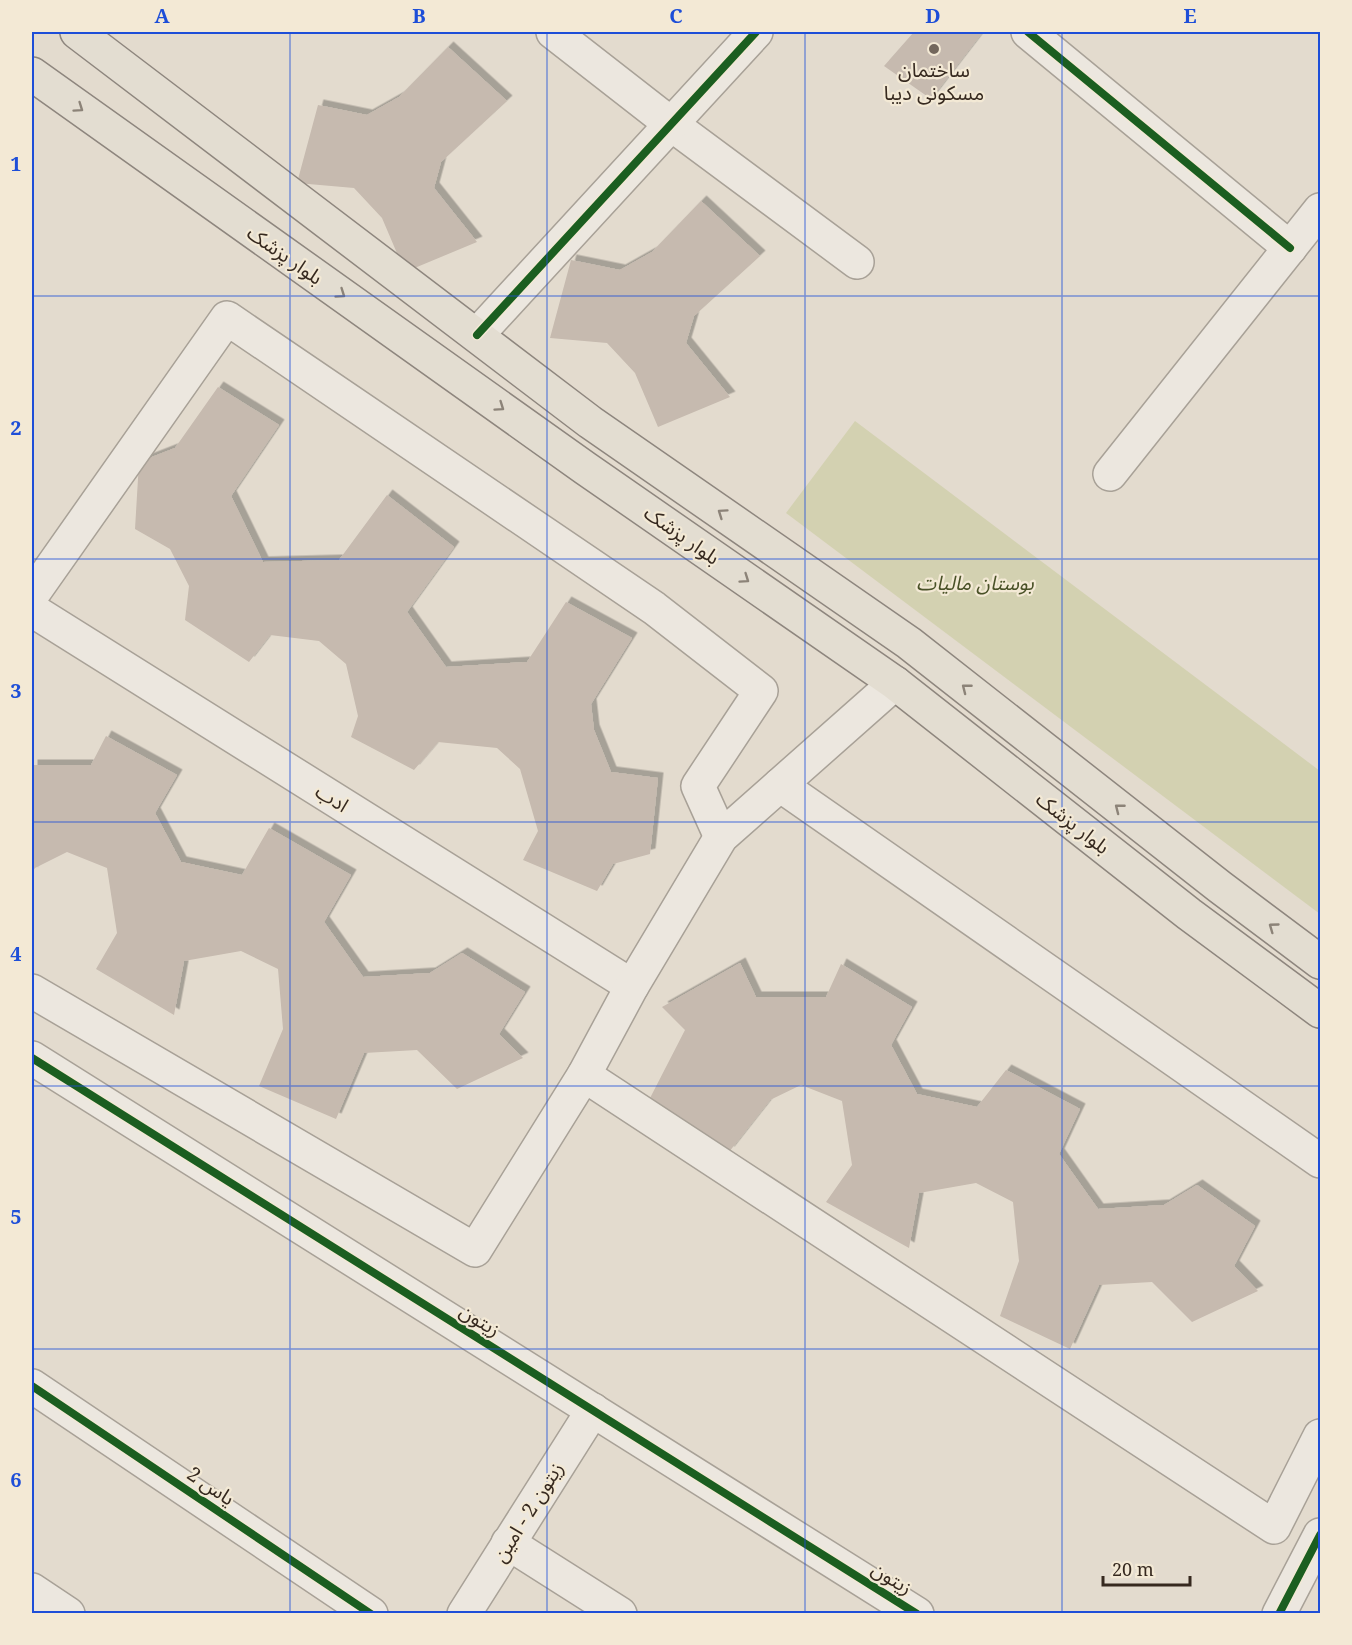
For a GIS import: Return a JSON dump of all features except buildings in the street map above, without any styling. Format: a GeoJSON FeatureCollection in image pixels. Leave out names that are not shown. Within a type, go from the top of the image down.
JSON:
{"type":"FeatureCollection","features":[{"type":"Feature","properties":{"kind":"main road","name":"بلوار پزشک"},"geometry":{"type":"LineString","coordinates":[[77,32],[590,422],[909,643],[1220,887],[1320,962]]}},
{"type":"Feature","properties":{"kind":"main road","name":"بلوار پزشک"},"geometry":{"type":"LineString","coordinates":[[32,74],[585,468],[895,683],[1189,914],[1320,1011]]}},
{"type":"Feature","properties":{"kind":"street"},"geometry":{"type":"LineString","coordinates":[[553,32],[671,124],[857,262]]}},
{"type":"Feature","properties":{"kind":"street"},"geometry":{"type":"LineString","coordinates":[[477,335],[756,32]]}},
{"type":"Feature","properties":{"kind":"street"},"geometry":{"type":"LineString","coordinates":[[1028,32],[1290,248]]}},
{"type":"Feature","properties":{"kind":"street"},"geometry":{"type":"LineString","coordinates":[[1110,474],[1320,210]]}},
{"type":"Feature","properties":{"kind":"street"},"geometry":{"type":"LineString","coordinates":[[32,595],[227,318],[654,608],[761,691],[698,786],[721,837]]}},
{"type":"Feature","properties":{"kind":"street","name":"ادب"},"geometry":{"type":"LineString","coordinates":[[32,610],[632,986]]}},
{"type":"Feature","properties":{"kind":"street"},"geometry":{"type":"LineString","coordinates":[[32,991],[475,1250],[584,1075],[632,986],[721,837],[895,683]]}},
{"type":"Feature","properties":{"kind":"street"},"geometry":{"type":"LineString","coordinates":[[780,785],[1320,1161]]}},
{"type":"Feature","properties":{"kind":"street","name":"زیتون"},"geometry":{"type":"LineString","coordinates":[[32,1058],[912,1612]]}},
{"type":"Feature","properties":{"kind":"street"},"geometry":{"type":"LineString","coordinates":[[584,1075],[1274,1527],[1320,1436]]}},
{"type":"Feature","properties":{"kind":"street","name":"یاس 2"},"geometry":{"type":"LineString","coordinates":[[32,1386],[371,1614]]}},
{"type":"Feature","properties":{"kind":"street","name":"زیتون 2 - امین"},"geometry":{"type":"LineString","coordinates":[[464,1614],[592,1410]]}},
{"type":"Feature","properties":{"kind":"street"},"geometry":{"type":"LineString","coordinates":[[1285,1506],[1320,1527]]}},
{"type":"Feature","properties":{"kind":"street"},"geometry":{"type":"LineString","coordinates":[[508,1543],[620,1614]]}},
{"type":"Feature","properties":{"kind":"street"},"geometry":{"type":"LineString","coordinates":[[1279,1614],[1316,1558]]}},
{"type":"Feature","properties":{"kind":"street"},"geometry":{"type":"LineString","coordinates":[[32,1590],[68,1614]]}},
{"type":"Feature","properties":{"kind":"green space","name":"بوستان مالیات"},"geometry":{"type":"Polygon","coordinates":[[[855,421],[1320,771],[1320,914],[786,513],[855,421]]]}},
{"type":"Feature","properties":{"kind":"cycle path"},"geometry":{"type":"LineString","coordinates":[[477,335],[756,32]]}},
{"type":"Feature","properties":{"kind":"cycle path"},"geometry":{"type":"LineString","coordinates":[[1028,32],[1290,248]]}},
{"type":"Feature","properties":{"kind":"cycle path"},"geometry":{"type":"LineString","coordinates":[[32,1058],[917,1614]]}},
{"type":"Feature","properties":{"kind":"cycle path"},"geometry":{"type":"LineString","coordinates":[[32,1386],[371,1614]]}},
{"type":"Feature","properties":{"kind":"cycle path"},"geometry":{"type":"LineString","coordinates":[[1279,1614],[1320,1535]]}},
{"type":"Feature","properties":{"kind":"place","name":"ساختمان مسکونی دیبا"},"geometry":{"type":"Point","coordinates":[934,49]}}]}
